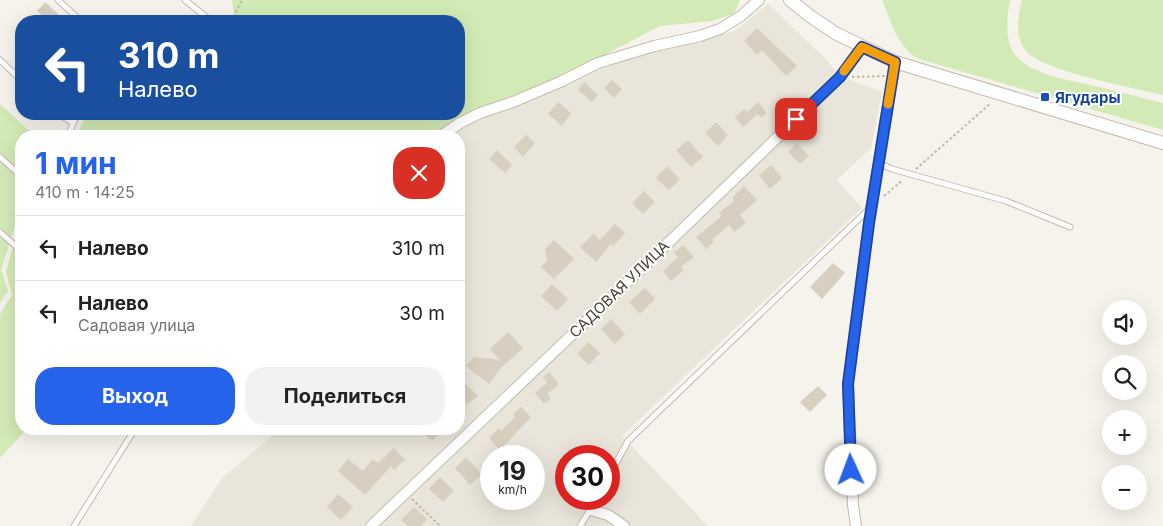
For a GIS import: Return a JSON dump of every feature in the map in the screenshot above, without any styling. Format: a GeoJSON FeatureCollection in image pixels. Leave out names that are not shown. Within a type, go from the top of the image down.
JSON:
{"type":"FeatureCollection","features":[{"type":"Feature","properties":{"kind":"street"},"geometry":{"type":"LineString","coordinates":[[450,130],[480,113],[560,82],[598,63],[720,29],[741,16],[759,0]]}},
{"type":"Feature","properties":{"kind":"street"},"geometry":{"type":"LineString","coordinates":[[790,0],[829,28],[862,47],[895,62],[1163,143]]}},
{"type":"Feature","properties":{"kind":"street","name":"САДОВАЯ УЛИЦА"},"geometry":{"type":"LineString","coordinates":[[371,526],[840,77],[862,47]]}},
{"type":"Feature","properties":{"kind":"street"},"geometry":{"type":"LineString","coordinates":[[856,526],[852,505],[848,384],[872,206],[895,62]]}},
{"type":"Feature","properties":{"kind":"street"},"geometry":{"type":"LineString","coordinates":[[591,510],[608,515],[624,526]]}},
{"type":"Feature","properties":{"kind":"lane"},"geometry":{"type":"LineString","coordinates":[[58,0],[74,15]]}},
{"type":"Feature","properties":{"kind":"lane"},"geometry":{"type":"LineString","coordinates":[[185,0],[204,15]]}},
{"type":"Feature","properties":{"kind":"lane"},"geometry":{"type":"LineString","coordinates":[[0,60],[15,74]]}},
{"type":"Feature","properties":{"kind":"lane"},"geometry":{"type":"LineString","coordinates":[[68,120],[73,123]]}},
{"type":"Feature","properties":{"kind":"lane"},"geometry":{"type":"LineString","coordinates":[[70,130],[74,120]]}},
{"type":"Feature","properties":{"kind":"lane"},"geometry":{"type":"LineString","coordinates":[[0,157],[15,171]]}},
{"type":"Feature","properties":{"kind":"lane"},"geometry":{"type":"LineString","coordinates":[[879,163],[892,169],[1006,201],[1070,227]]}},
{"type":"Feature","properties":{"kind":"lane"},"geometry":{"type":"LineString","coordinates":[[620,456],[628,441],[872,206]]}},
{"type":"Feature","properties":{"kind":"lane"},"geometry":{"type":"LineString","coordinates":[[0,232],[15,246]]}},
{"type":"Feature","properties":{"kind":"lane"},"geometry":{"type":"LineString","coordinates":[[74,526],[131,435]]}},
{"type":"Feature","properties":{"kind":"lane"},"geometry":{"type":"LineString","coordinates":[[580,526],[591,510]]}},
{"type":"Feature","properties":{"kind":"path"},"geometry":{"type":"LineString","coordinates":[[234,15],[242,0]]}},
{"type":"Feature","properties":{"kind":"path"},"geometry":{"type":"LineString","coordinates":[[840,77],[893,76]]}},
{"type":"Feature","properties":{"kind":"path"},"geometry":{"type":"LineString","coordinates":[[872,206],[1002,94]]}},
{"type":"Feature","properties":{"kind":"path"},"geometry":{"type":"LineString","coordinates":[[405,493],[440,526]]}},
{"type":"Feature","properties":{"kind":"shaded area"},"geometry":{"type":"Polygon","coordinates":[[[768,4],[825,58],[840,76],[882,92],[871,148],[837,180],[862,208],[622,436],[708,526],[191,526],[222,478],[273,435],[465,435],[465,130],[455,130],[598,70],[668,46],[735,31],[768,4]]]}},
{"type":"Feature","properties":{"kind":"green space"},"geometry":{"type":"Polygon","coordinates":[[[232,0],[740,0],[734,14],[712,21],[660,26],[568,74],[478,109],[465,116],[465,15],[234,15],[232,0]]]}},
{"type":"Feature","properties":{"kind":"green space"},"geometry":{"type":"Polygon","coordinates":[[[882,0],[1010,0],[1007,21],[1008,37],[1012,51],[1024,63],[1053,76],[1163,103],[1163,130],[919,59],[906,49],[900,41],[882,0]]]}},
{"type":"Feature","properties":{"kind":"green space"},"geometry":{"type":"Polygon","coordinates":[[[1022,0],[1163,0],[1163,95],[1069,72],[1035,58],[1026,51],[1018,33],[1018,19],[1022,0]]]}},
{"type":"Feature","properties":{"kind":"green space"},"geometry":{"type":"Polygon","coordinates":[[[0,104],[15,118],[15,120],[28,130],[15,130],[15,226],[1,270],[8,291],[0,303],[0,104]]]}},
{"type":"Feature","properties":{"kind":"green space"},"geometry":{"type":"Polygon","coordinates":[[[84,120],[458,120],[439,130],[79,130],[84,120]]]}},
{"type":"Feature","properties":{"kind":"green space"},"geometry":{"type":"Polygon","coordinates":[[[15,239],[15,435],[21,435],[0,458],[0,314],[12,295],[6,272],[15,239]]]}},
{"type":"Feature","properties":{"kind":"building"},"geometry":{"type":"Polygon","coordinates":[[[45,2],[59,15],[41,15],[37,11],[45,2]]]}},
{"type":"Feature","properties":{"kind":"building"},"geometry":{"type":"Polygon","coordinates":[[[757,28],[797,66],[786,76],[762,50],[757,55],[744,41],[757,28]]]}},
{"type":"Feature","properties":{"kind":"building"},"geometry":{"type":"Polygon","coordinates":[[[612,80],[622,89],[614,98],[604,88],[612,80]]]}},
{"type":"Feature","properties":{"kind":"building"},"geometry":{"type":"Polygon","coordinates":[[[584,82],[598,95],[592,102],[578,90],[584,82]]]}},
{"type":"Feature","properties":{"kind":"building"},"geometry":{"type":"Polygon","coordinates":[[[558,102],[571,113],[562,126],[548,114],[558,102]]]}},
{"type":"Feature","properties":{"kind":"building"},"geometry":{"type":"Polygon","coordinates":[[[758,102],[767,113],[761,118],[758,114],[743,127],[735,117],[744,109],[747,112],[758,102]]]}},
{"type":"Feature","properties":{"kind":"building"},"geometry":{"type":"Polygon","coordinates":[[[716,122],[728,135],[718,146],[705,133],[716,122]]]}},
{"type":"Feature","properties":{"kind":"building"},"geometry":{"type":"Polygon","coordinates":[[[526,135],[535,143],[523,157],[514,147],[526,135]]]}},
{"type":"Feature","properties":{"kind":"building"},"geometry":{"type":"Polygon","coordinates":[[[688,140],[703,157],[691,167],[676,150],[688,140]]]}},
{"type":"Feature","properties":{"kind":"building"},"geometry":{"type":"Polygon","coordinates":[[[797,143],[809,156],[800,164],[788,152],[797,143]]]}},
{"type":"Feature","properties":{"kind":"building"},"geometry":{"type":"Polygon","coordinates":[[[497,150],[512,165],[505,173],[489,159],[497,150]]]}},
{"type":"Feature","properties":{"kind":"building"},"geometry":{"type":"Polygon","coordinates":[[[771,165],[782,178],[770,189],[759,175],[771,165]]]}},
{"type":"Feature","properties":{"kind":"building"},"geometry":{"type":"Polygon","coordinates":[[[667,166],[680,179],[669,190],[656,178],[667,166]]]}},
{"type":"Feature","properties":{"kind":"building"},"geometry":{"type":"Polygon","coordinates":[[[744,186],[757,200],[740,215],[746,223],[734,232],[729,225],[712,240],[714,242],[706,249],[696,237],[722,216],[719,213],[735,200],[732,198],[744,186]]]}},
{"type":"Feature","properties":{"kind":"building"},"geometry":{"type":"Polygon","coordinates":[[[644,191],[655,202],[643,214],[632,203],[644,191]]]}},
{"type":"Feature","properties":{"kind":"building"},"geometry":{"type":"Polygon","coordinates":[[[615,224],[625,233],[613,246],[611,244],[596,262],[580,247],[593,234],[600,240],[615,224]]]}},
{"type":"Feature","properties":{"kind":"building"},"geometry":{"type":"Polygon","coordinates":[[[554,240],[574,259],[554,279],[541,267],[547,261],[545,249],[554,240]]]}},
{"type":"Feature","properties":{"kind":"building"},"geometry":{"type":"Polygon","coordinates":[[[683,245],[694,257],[681,267],[684,270],[671,281],[663,271],[678,257],[674,253],[683,245]]]}},
{"type":"Feature","properties":{"kind":"building"},"geometry":{"type":"Polygon","coordinates":[[[833,263],[845,273],[822,299],[810,287],[833,263]]]}},
{"type":"Feature","properties":{"kind":"building"},"geometry":{"type":"Polygon","coordinates":[[[552,284],[568,299],[557,311],[541,296],[552,284]]]}},
{"type":"Feature","properties":{"kind":"building"},"geometry":{"type":"Polygon","coordinates":[[[645,288],[655,299],[640,314],[629,302],[645,288]]]}},
{"type":"Feature","properties":{"kind":"building"},"geometry":{"type":"Polygon","coordinates":[[[611,319],[625,334],[615,344],[601,329],[611,319]]]}},
{"type":"Feature","properties":{"kind":"building"},"geometry":{"type":"Polygon","coordinates":[[[508,332],[523,348],[502,367],[489,384],[466,366],[474,357],[500,360],[490,349],[508,332]]]}},
{"type":"Feature","properties":{"kind":"building"},"geometry":{"type":"Polygon","coordinates":[[[588,342],[600,353],[589,365],[577,354],[588,342]]]}},
{"type":"Feature","properties":{"kind":"building"},"geometry":{"type":"Polygon","coordinates":[[[549,372],[559,384],[547,394],[551,399],[544,404],[535,393],[547,382],[543,377],[549,372]]]}},
{"type":"Feature","properties":{"kind":"building"},"geometry":{"type":"Polygon","coordinates":[[[465,385],[478,396],[467,405],[465,403],[465,385]]]}},
{"type":"Feature","properties":{"kind":"building"},"geometry":{"type":"Polygon","coordinates":[[[818,386],[827,395],[810,412],[800,402],[818,386]]]}},
{"type":"Feature","properties":{"kind":"building"},"geometry":{"type":"Polygon","coordinates":[[[521,407],[531,417],[505,445],[495,445],[489,438],[499,428],[501,431],[515,417],[513,414],[521,407]]]}},
{"type":"Feature","properties":{"kind":"building"},"geometry":{"type":"Polygon","coordinates":[[[425,435],[438,435],[432,441],[425,435]]]}},
{"type":"Feature","properties":{"kind":"building"},"geometry":{"type":"Polygon","coordinates":[[[394,448],[405,460],[394,470],[391,466],[365,495],[338,471],[348,459],[363,471],[373,459],[378,463],[394,448]]]}},
{"type":"Feature","properties":{"kind":"building"},"geometry":{"type":"Polygon","coordinates":[[[466,457],[480,472],[480,476],[470,485],[455,468],[466,457]]]}},
{"type":"Feature","properties":{"kind":"building"},"geometry":{"type":"Polygon","coordinates":[[[440,477],[454,491],[443,502],[429,489],[440,477]]]}},
{"type":"Feature","properties":{"kind":"building"},"geometry":{"type":"Polygon","coordinates":[[[338,494],[353,507],[341,520],[327,507],[338,494]]]}},
{"type":"Feature","properties":{"kind":"building"},"geometry":{"type":"Polygon","coordinates":[[[414,507],[427,519],[421,526],[408,526],[401,520],[414,507]]]}},
{"type":"Feature","properties":{"kind":"slow traffic"},"geometry":{"type":"LineString","coordinates":[[844,71],[862,47],[895,62],[888,104]]}},
{"type":"Feature","properties":{"kind":"place","name":"Ягудары"},"geometry":{"type":"Point","coordinates":[1045,97]}},
{"type":"Feature","properties":{"kind":"route"},"geometry":{"type":"LineString","coordinates":[[796,119],[840,77],[862,47],[895,62],[869,223],[848,384],[851,470]]}}]}
